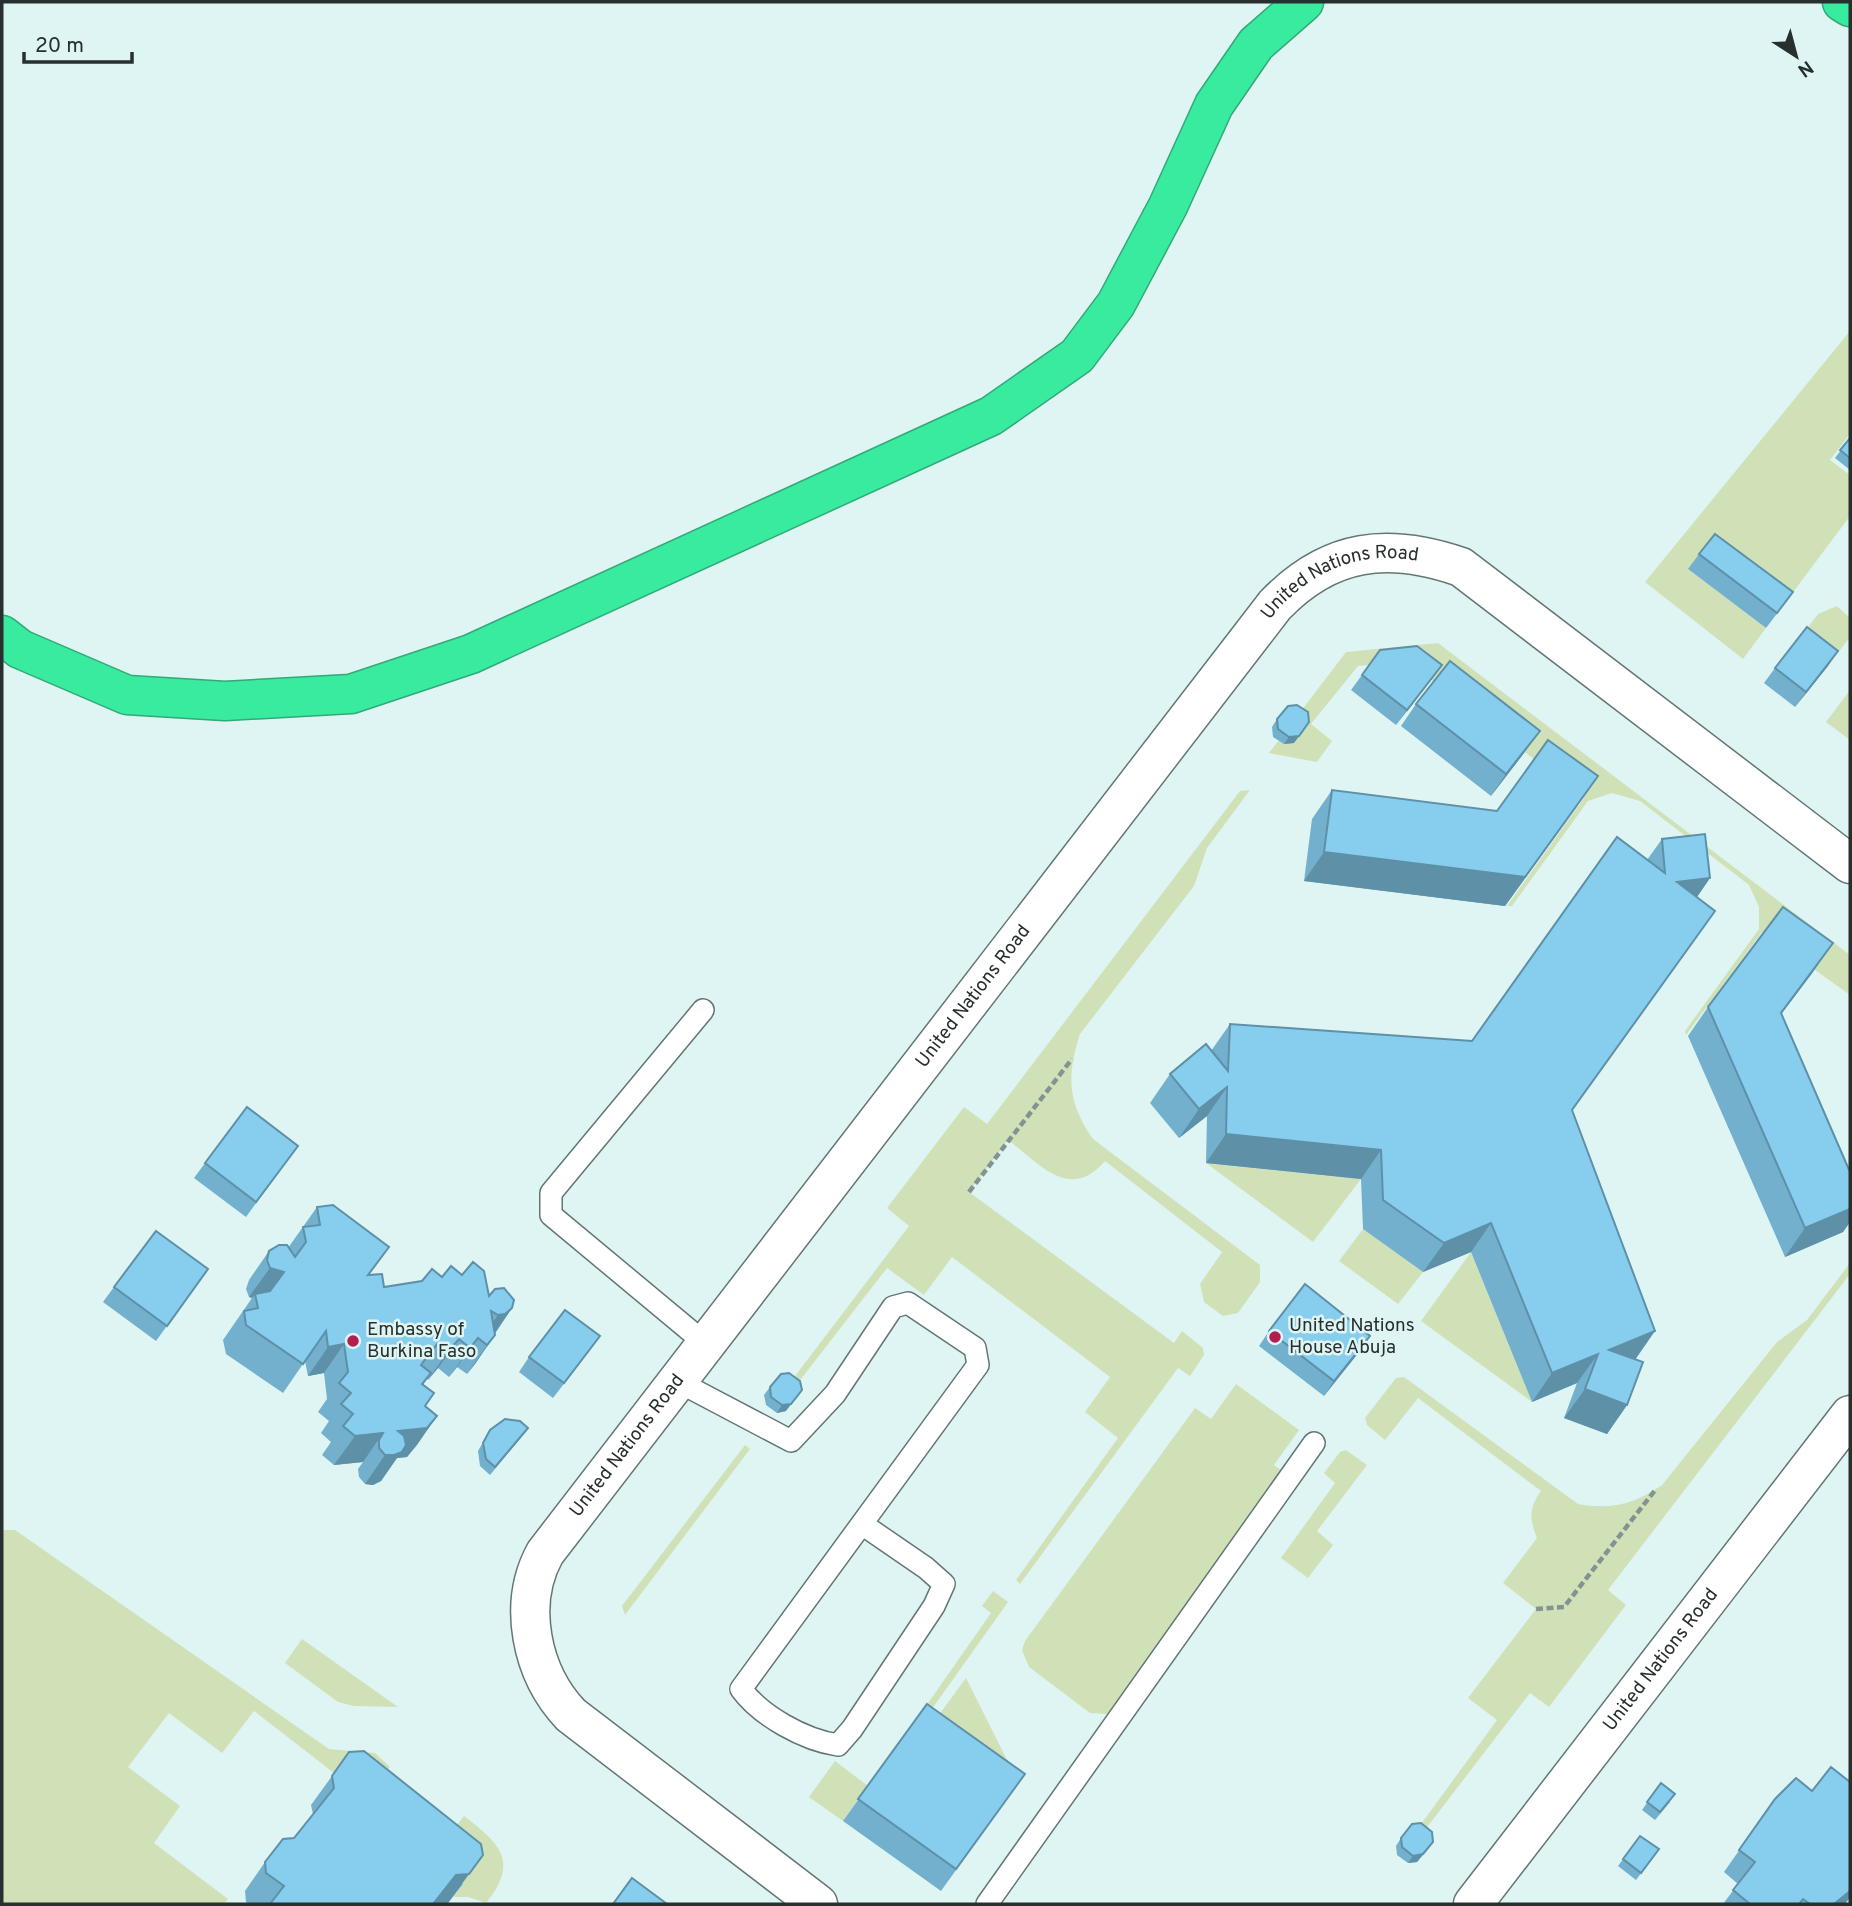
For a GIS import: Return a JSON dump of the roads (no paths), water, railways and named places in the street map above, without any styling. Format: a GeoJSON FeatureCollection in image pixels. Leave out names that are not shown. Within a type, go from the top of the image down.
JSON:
{"type":"FeatureCollection","features":[{"type":"Feature","properties":{"kind":"highway"},"geometry":{"type":"LineString","coordinates":[[2,635],[19,649],[127,695],[225,701],[351,694],[471,654],[991,416],[1077,356],[1116,304],[1168,206],[1214,105],[1256,44],[1304,2]]}},
{"type":"Feature","properties":{"kind":"highway"},"geometry":{"type":"LineString","coordinates":[[1842,2],[1850,7]]}},
{"type":"Feature","properties":{"kind":"street","name":"United Nations Road"},"geometry":{"type":"LineString","coordinates":[[818,1904],[571,1715],[546,1684],[540,1663],[530,1614],[535,1571],[545,1552],[1275,605],[1293,586],[1336,562],[1359,554],[1382,552],[1424,556],[1461,567],[1850,864]]}},
{"type":"Feature","properties":{"kind":"street","name":"United Nations Road"},"geometry":{"type":"LineString","coordinates":[[1473,1904],[1850,1415]]}},
{"type":"Feature","properties":{"kind":"lane"},"geometry":{"type":"LineString","coordinates":[[703,1010],[551,1193],[551,1215],[706,1344]]}},
{"type":"Feature","properties":{"kind":"lane"},"geometry":{"type":"LineString","coordinates":[[677,1381],[791,1441],[835,1394],[893,1307],[908,1303],[975,1348],[978,1364],[741,1689],[752,1704],[817,1742],[838,1745],[852,1729],[934,1606],[944,1584],[926,1568],[863,1524]]}},
{"type":"Feature","properties":{"kind":"lane"},"geometry":{"type":"LineString","coordinates":[[987,1904],[1314,1443]]}},
{"type":"Feature","properties":{"kind":"place","name":"United Nations House Abuja"},"geometry":{"type":"Point","coordinates":[1275,1337]}},
{"type":"Feature","properties":{"kind":"place","name":"Embassy of Burkina Faso"},"geometry":{"type":"Point","coordinates":[353,1341]}}]}
